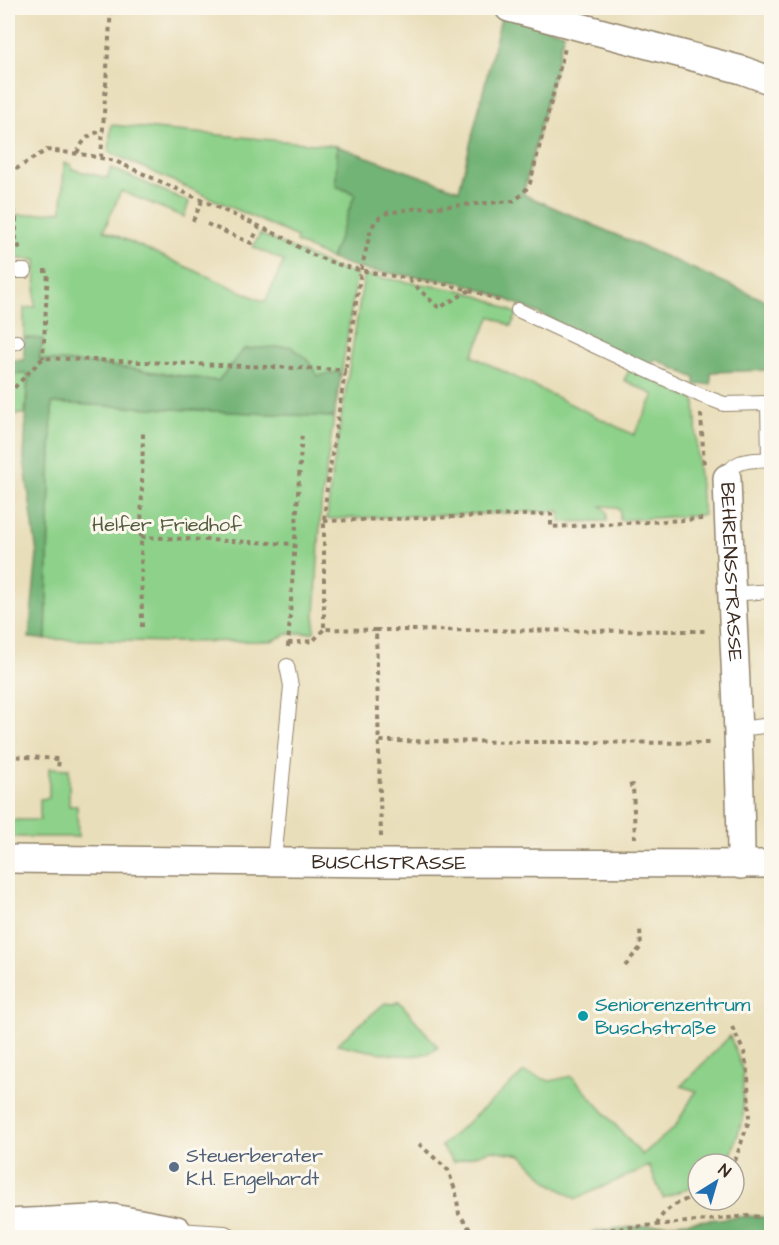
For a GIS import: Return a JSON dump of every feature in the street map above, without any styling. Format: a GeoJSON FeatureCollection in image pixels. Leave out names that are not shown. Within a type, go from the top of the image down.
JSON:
{"type":"FeatureCollection","features":[{"type":"Feature","properties":{"kind":"street"},"geometry":{"type":"LineString","coordinates":[[509,8],[742,70],[771,81]]}},
{"type":"Feature","properties":{"kind":"street","name":"BEHRENSSTRASSE"},"geometry":{"type":"LineString","coordinates":[[727,478],[739,736],[741,865]]}},
{"type":"Feature","properties":{"kind":"street","name":"BUSCHSTRASSE"},"geometry":{"type":"LineString","coordinates":[[8,859],[771,864]]}},
{"type":"Feature","properties":{"kind":"street"},"geometry":{"type":"LineString","coordinates":[[8,1223],[113,1218],[177,1230]]}},
{"type":"Feature","properties":{"kind":"lane"},"geometry":{"type":"LineString","coordinates":[[8,271],[26,271]]}},
{"type":"Feature","properties":{"kind":"lane","name":"BEHRENSSTRASSE"},"geometry":{"type":"LineString","coordinates":[[518,310],[724,404],[768,403],[769,459],[739,462],[729,469],[727,478]]}},
{"type":"Feature","properties":{"kind":"lane"},"geometry":{"type":"LineString","coordinates":[[731,594],[771,591]]}},
{"type":"Feature","properties":{"kind":"lane"},"geometry":{"type":"LineString","coordinates":[[274,861],[291,686],[287,666]]}},
{"type":"Feature","properties":{"kind":"lane"},"geometry":{"type":"LineString","coordinates":[[739,736],[771,725]]}},
{"type":"Feature","properties":{"kind":"lane"},"geometry":{"type":"LineString","coordinates":[[177,1230],[225,1233],[234,1238]]}},
{"type":"Feature","properties":{"kind":"path"},"geometry":{"type":"LineString","coordinates":[[101,158],[111,8]]}},
{"type":"Feature","properties":{"kind":"path"},"geometry":{"type":"LineString","coordinates":[[288,643],[313,641],[324,629],[324,521],[327,487],[361,271],[375,220],[387,213],[411,209],[513,201],[523,194],[530,183],[572,24]]}},
{"type":"Feature","properties":{"kind":"path"},"geometry":{"type":"LineString","coordinates":[[77,153],[84,139],[95,132],[104,131]]}},
{"type":"Feature","properties":{"kind":"path"},"geometry":{"type":"LineString","coordinates":[[8,174],[47,150],[77,153],[115,161],[330,262],[361,271],[461,286],[518,310]]}},
{"type":"Feature","properties":{"kind":"path"},"geometry":{"type":"LineString","coordinates":[[8,192],[16,219],[16,239],[26,271],[48,271],[43,358],[8,394]]}},
{"type":"Feature","properties":{"kind":"path"},"geometry":{"type":"LineString","coordinates":[[193,221],[202,201]]}},
{"type":"Feature","properties":{"kind":"path"},"geometry":{"type":"LineString","coordinates":[[207,224],[251,243],[259,227]]}},
{"type":"Feature","properties":{"kind":"path"},"geometry":{"type":"LineString","coordinates":[[409,279],[439,308],[471,290]]}},
{"type":"Feature","properties":{"kind":"path"},"geometry":{"type":"LineString","coordinates":[[43,358],[346,370]]}},
{"type":"Feature","properties":{"kind":"path"},"geometry":{"type":"LineString","coordinates":[[287,666],[302,432]]}},
{"type":"Feature","properties":{"kind":"path"},"geometry":{"type":"LineString","coordinates":[[142,627],[143,433]]}},
{"type":"Feature","properties":{"kind":"path"},"geometry":{"type":"LineString","coordinates":[[324,521],[551,514],[551,527],[728,518]]}},
{"type":"Feature","properties":{"kind":"path"},"geometry":{"type":"LineString","coordinates":[[141,537],[294,544]]}},
{"type":"Feature","properties":{"kind":"path"},"geometry":{"type":"LineString","coordinates":[[324,629],[733,631]]}},
{"type":"Feature","properties":{"kind":"path"},"geometry":{"type":"LineString","coordinates":[[376,630],[382,863]]}},
{"type":"Feature","properties":{"kind":"path"},"geometry":{"type":"LineString","coordinates":[[380,741],[739,736]]}},
{"type":"Feature","properties":{"kind":"path"},"geometry":{"type":"LineString","coordinates":[[8,756],[59,759],[58,769]]}},
{"type":"Feature","properties":{"kind":"path"},"geometry":{"type":"LineString","coordinates":[[629,786],[633,785],[636,864]]}},
{"type":"Feature","properties":{"kind":"path"},"geometry":{"type":"LineString","coordinates":[[625,965],[641,947],[640,928]]}},
{"type":"Feature","properties":{"kind":"path"},"geometry":{"type":"LineString","coordinates":[[732,1027],[744,1052],[749,1108],[749,1120],[738,1152]]}},
{"type":"Feature","properties":{"kind":"path"},"geometry":{"type":"LineString","coordinates":[[419,1144],[448,1170],[456,1192],[459,1214],[476,1238]]}},
{"type":"Feature","properties":{"kind":"path"},"geometry":{"type":"LineString","coordinates":[[657,1225],[660,1216],[686,1200]]}},
{"type":"Feature","properties":{"kind":"path"},"geometry":{"type":"LineString","coordinates":[[576,1238],[603,1230],[749,1216],[771,1218]]}},
{"type":"Feature","properties":{"kind":"green space"},"geometry":{"type":"Polygon","coordinates":[[[502,14],[564,33],[523,194],[771,303],[771,370],[711,372],[711,384],[695,385],[695,378],[655,359],[650,367],[534,311],[486,291],[462,283],[365,270],[331,259],[355,194],[336,186],[337,146],[459,190],[502,14]]]}},
{"type":"Feature","properties":{"kind":"green space"},"geometry":{"type":"Polygon","coordinates":[[[111,125],[337,146],[336,186],[355,194],[331,259],[296,242],[297,237],[109,152],[111,125]]]}},
{"type":"Feature","properties":{"kind":"green space"},"geometry":{"type":"Polygon","coordinates":[[[64,163],[70,164],[72,169],[107,178],[111,168],[189,202],[184,217],[121,191],[104,230],[265,302],[284,261],[253,247],[260,234],[335,268],[357,274],[341,376],[338,372],[318,377],[307,359],[244,349],[219,381],[103,365],[39,359],[43,339],[24,338],[24,308],[35,307],[36,260],[8,258],[8,214],[24,215],[62,211],[64,163]]]}},
{"type":"Feature","properties":{"kind":"green space"},"geometry":{"type":"Polygon","coordinates":[[[364,275],[464,291],[492,301],[517,314],[511,326],[491,316],[472,356],[634,435],[654,395],[624,380],[630,369],[695,400],[703,515],[620,520],[620,511],[616,507],[601,506],[607,512],[607,521],[560,522],[560,511],[327,519],[364,275]]]}},
{"type":"Feature","properties":{"kind":"green space"},"geometry":{"type":"Polygon","coordinates":[[[24,338],[43,339],[39,359],[103,365],[218,381],[244,349],[290,346],[307,359],[318,376],[338,372],[341,376],[334,417],[52,403],[46,639],[29,638],[37,554],[24,459],[28,374],[8,374],[8,360],[24,360],[24,338]]]}},
{"type":"Feature","properties":{"kind":"green space"},"geometry":{"type":"Polygon","coordinates":[[[8,374],[28,374],[25,414],[8,414],[8,374]]]}},
{"type":"Feature","properties":{"kind":"green space","name":"Helfer Friedhof"},"geometry":{"type":"Polygon","coordinates":[[[52,403],[334,417],[321,506],[314,632],[288,634],[271,641],[170,642],[46,639],[52,403]]]}},
{"type":"Feature","properties":{"kind":"green space"},"geometry":{"type":"Polygon","coordinates":[[[49,768],[69,769],[69,806],[77,806],[78,837],[8,837],[8,820],[40,820],[40,799],[49,798],[49,768]]]}},
{"type":"Feature","properties":{"kind":"green space"},"geometry":{"type":"Polygon","coordinates":[[[399,1001],[438,1047],[418,1055],[405,1055],[374,1052],[337,1044],[385,1003],[394,1004],[399,1001]]]}},
{"type":"Feature","properties":{"kind":"green space"},"geometry":{"type":"Polygon","coordinates":[[[730,1036],[743,1071],[743,1118],[732,1152],[686,1152],[686,1189],[663,1198],[649,1166],[576,1199],[548,1182],[522,1155],[492,1150],[453,1162],[441,1146],[524,1072],[550,1081],[572,1076],[642,1155],[675,1127],[696,1091],[681,1086],[730,1036]]]}},
{"type":"Feature","properties":{"kind":"green space"},"geometry":{"type":"Polygon","coordinates":[[[749,1216],[771,1218],[771,1237],[576,1237],[603,1230],[749,1216]]]}},
{"type":"Feature","properties":{"kind":"place","name":"Seniorenzentrum Buschstraße"},"geometry":{"type":"Point","coordinates":[583,1016]}},
{"type":"Feature","properties":{"kind":"place","name":"Steuerberater K.H. Engelhardt"},"geometry":{"type":"Point","coordinates":[174,1167]}}]}
